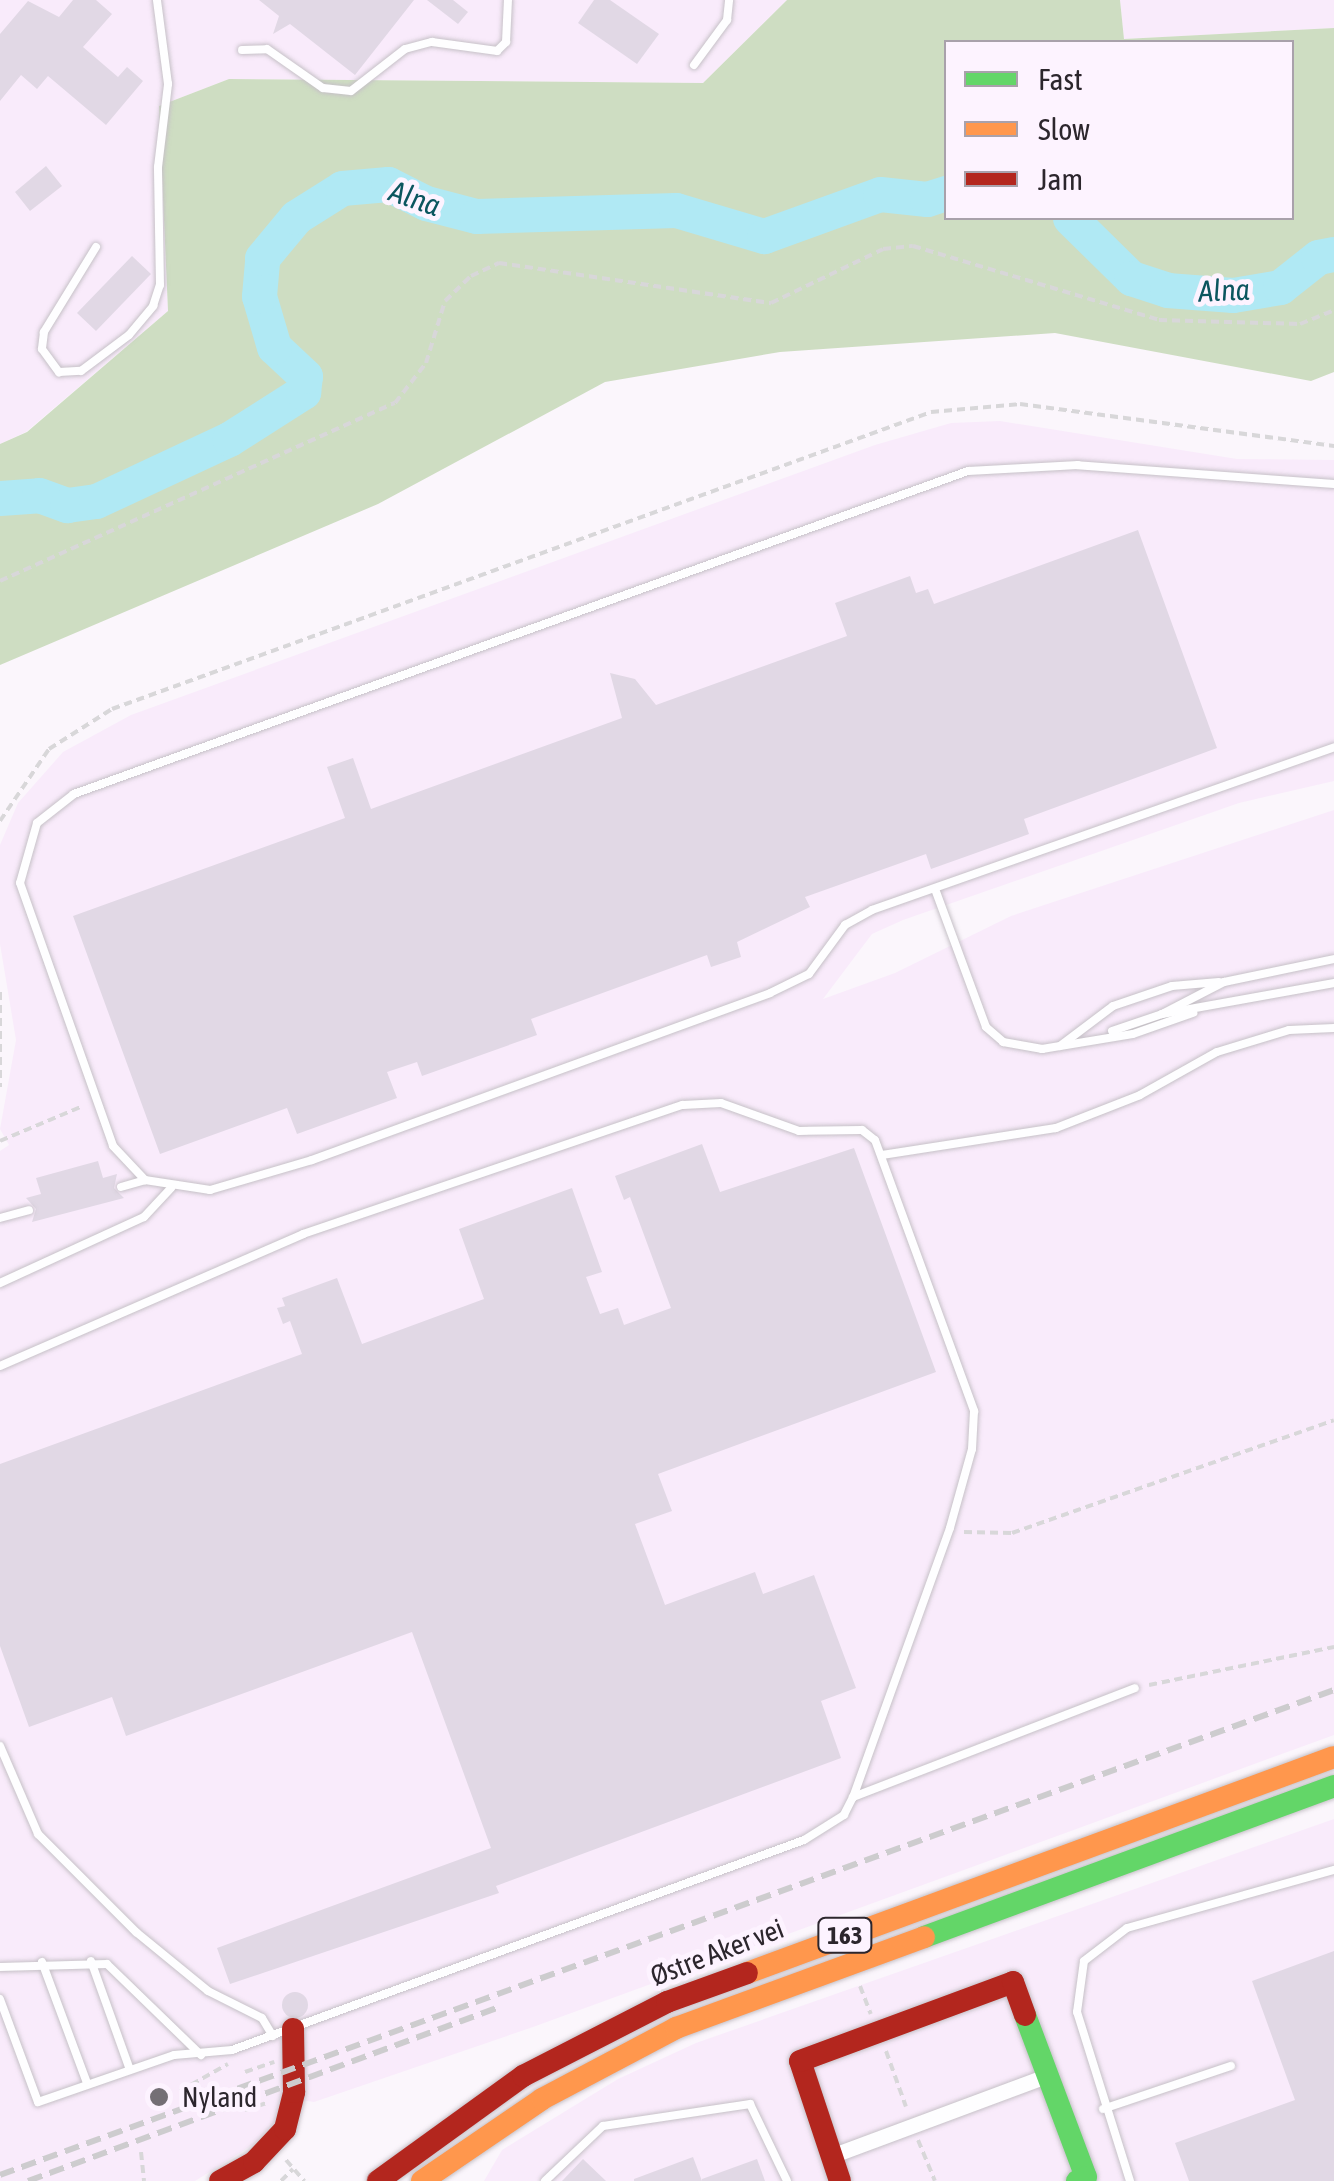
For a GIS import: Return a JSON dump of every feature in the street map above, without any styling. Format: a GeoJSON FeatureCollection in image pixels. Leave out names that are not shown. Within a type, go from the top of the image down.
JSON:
{"type":"FeatureCollection","features":[{"type":"Feature","properties":{"kind":"main road","name":"Østre Aker vei"},"geometry":{"type":"LineString","coordinates":[[378,2181],[523,2076],[667,2002],[1334,1757]]}},
{"type":"Feature","properties":{"kind":"main road","name":"Østre Aker vei"},"geometry":{"type":"LineString","coordinates":[[422,2181],[542,2098],[676,2028],[1334,1786]]}},
{"type":"Feature","properties":{"kind":"main road"},"geometry":{"type":"LineString","coordinates":[[840,2181],[800,2061],[1013,1982],[1084,2180]]}},
{"type":"Feature","properties":{"kind":"main road"},"geometry":{"type":"LineString","coordinates":[[220,2181],[274,2144],[292,2114],[283,2032]]}},
{"type":"Feature","properties":{"kind":"street"},"geometry":{"type":"LineString","coordinates":[[831,2156],[1048,2076]]}},
{"type":"Feature","properties":{"kind":"lane"},"geometry":{"type":"LineString","coordinates":[[96,247],[44,332],[42,349],[60,372],[81,371],[129,335],[153,306],[160,284],[158,167],[168,84],[157,0]]}},
{"type":"Feature","properties":{"kind":"lane"},"geometry":{"type":"LineString","coordinates":[[242,50],[267,49],[323,88],[351,92],[405,49],[432,42],[497,50],[506,42],[508,0]]}},
{"type":"Feature","properties":{"kind":"lane"},"geometry":{"type":"LineString","coordinates":[[694,65],[727,20],[729,0]]}},
{"type":"Feature","properties":{"kind":"lane"},"geometry":{"type":"LineString","coordinates":[[1334,484],[1078,465],[968,471],[74,794],[38,823],[20,883],[113,1146],[145,1180],[171,1188],[236,1186],[770,993],[819,965],[854,918],[1334,746]]}},
{"type":"Feature","properties":{"kind":"lane"},"geometry":{"type":"LineString","coordinates":[[935,889],[986,1027],[1013,1046],[1060,1046],[1108,1034],[1162,1014],[1224,982]]}},
{"type":"Feature","properties":{"kind":"lane"},"geometry":{"type":"LineString","coordinates":[[1060,1046],[1113,1006],[1194,982],[1224,982],[1334,958]]}},
{"type":"Feature","properties":{"kind":"lane"},"geometry":{"type":"LineString","coordinates":[[1108,1034],[1133,1034],[1193,1013],[1334,983]]}},
{"type":"Feature","properties":{"kind":"lane"},"geometry":{"type":"LineString","coordinates":[[1162,1014],[1193,1013]]}},
{"type":"Feature","properties":{"kind":"lane"},"geometry":{"type":"LineString","coordinates":[[882,1155],[1056,1128],[1140,1095],[1218,1052],[1289,1030],[1334,1028]]}},
{"type":"Feature","properties":{"kind":"lane"},"geometry":{"type":"LineString","coordinates":[[0,1366],[303,1234],[683,1106],[721,1103],[800,1131],[862,1130],[882,1155],[974,1411],[972,1450],[950,1528],[853,1797],[844,1815],[804,1840],[232,2050],[130,2067],[38,2102],[0,1998]]}},
{"type":"Feature","properties":{"kind":"lane"},"geometry":{"type":"LineString","coordinates":[[121,1187],[145,1180]]}},
{"type":"Feature","properties":{"kind":"lane"},"geometry":{"type":"LineString","coordinates":[[0,1283],[144,1217],[171,1188]]}},
{"type":"Feature","properties":{"kind":"lane"},"geometry":{"type":"LineString","coordinates":[[0,1218],[29,1210]]}},
{"type":"Feature","properties":{"kind":"lane"},"geometry":{"type":"LineString","coordinates":[[853,1797],[1134,1688]]}},
{"type":"Feature","properties":{"kind":"lane"},"geometry":{"type":"LineString","coordinates":[[0,1746],[38,1834],[136,1932],[208,1991],[283,2032]]}},
{"type":"Feature","properties":{"kind":"lane"},"geometry":{"type":"LineString","coordinates":[[1130,2181],[1103,2109],[1077,2012],[1084,1961],[1127,1928],[1334,1870]]}},
{"type":"Feature","properties":{"kind":"lane"},"geometry":{"type":"LineString","coordinates":[[91,1961],[130,2067]]}},
{"type":"Feature","properties":{"kind":"lane"},"geometry":{"type":"LineString","coordinates":[[0,1967],[91,1961],[116,1970],[201,2055]]}},
{"type":"Feature","properties":{"kind":"lane"},"geometry":{"type":"LineString","coordinates":[[42,1962],[87,2083]]}},
{"type":"Feature","properties":{"kind":"lane"},"geometry":{"type":"LineString","coordinates":[[1103,2109],[1231,2066]]}},
{"type":"Feature","properties":{"kind":"lane"},"geometry":{"type":"LineString","coordinates":[[545,2181],[603,2126],[750,2104],[787,2181]]}},
{"type":"Feature","properties":{"kind":"path"},"geometry":{"type":"LineString","coordinates":[[0,582],[395,403],[426,364],[445,301],[471,276],[500,263],[772,303],[883,249],[913,246],[1159,320],[1300,324],[1334,310]]}},
{"type":"Feature","properties":{"kind":"path"},"geometry":{"type":"LineString","coordinates":[[0,821],[49,749],[112,708],[931,412],[1020,404],[1334,446]]}},
{"type":"Feature","properties":{"kind":"path"},"geometry":{"type":"LineString","coordinates":[[0,992],[0,1087]]}},
{"type":"Feature","properties":{"kind":"path"},"geometry":{"type":"LineString","coordinates":[[0,1141],[98,1101]]}},
{"type":"Feature","properties":{"kind":"path"},"geometry":{"type":"LineString","coordinates":[[950,1528],[979,1536],[1012,1534],[1334,1420]]}},
{"type":"Feature","properties":{"kind":"path"},"geometry":{"type":"LineString","coordinates":[[1134,1688],[1334,1648]]}},
{"type":"Feature","properties":{"kind":"path"},"geometry":{"type":"LineString","coordinates":[[856,1977],[934,2181]]}},
{"type":"Feature","properties":{"kind":"path"},"geometry":{"type":"LineString","coordinates":[[180,2091],[221,2072],[232,2050]]}},
{"type":"Feature","properties":{"kind":"path"},"geometry":{"type":"LineString","coordinates":[[246,2072],[282,2059]]}},
{"type":"Feature","properties":{"kind":"path"},"geometry":{"type":"LineString","coordinates":[[246,2110],[279,2099]]}},
{"type":"Feature","properties":{"kind":"path"},"geometry":{"type":"LineString","coordinates":[[274,2144],[304,2181]]}},
{"type":"Feature","properties":{"kind":"path"},"geometry":{"type":"LineString","coordinates":[[141,2152],[144,2181]]}},
{"type":"Feature","properties":{"kind":"path"},"geometry":{"type":"LineString","coordinates":[[280,2181],[293,2169]]}},
{"type":"Feature","properties":{"kind":"shaded area"},"geometry":{"type":"Polygon","coordinates":[[[0,0],[787,0],[703,83],[229,79],[159,106],[168,311],[26,432],[0,444],[0,0]]]}},
{"type":"Feature","properties":{"kind":"shaded area"},"geometry":{"type":"Polygon","coordinates":[[[1120,0],[1334,0],[1334,28],[1124,39],[1120,0]]]}},
{"type":"Feature","properties":{"kind":"shaded area","name":"Nyland"},"geometry":{"type":"Polygon","coordinates":[[[1000,421],[1237,459],[1334,460],[1334,781],[1239,803],[903,920],[872,934],[823,999],[895,973],[1011,916],[1334,810],[1334,1735],[533,2027],[314,2102],[286,2098],[276,2121],[254,2144],[195,2181],[0,2181],[0,1151],[9,1145],[0,1129],[16,1040],[0,944],[0,845],[18,803],[63,752],[131,715],[875,445],[951,423],[1000,421]]]}},
{"type":"Feature","properties":{"kind":"shaded area"},"geometry":{"type":"Polygon","coordinates":[[[1334,1819],[1334,2181],[484,2181],[502,2150],[618,2079],[696,2043],[1334,1819]]]}},
{"type":"Feature","properties":{"kind":"green space"},"geometry":{"type":"Polygon","coordinates":[[[787,0],[1120,0],[1124,39],[1334,28],[1334,372],[1311,381],[1055,333],[780,352],[605,382],[378,504],[0,665],[0,444],[27,432],[168,311],[159,106],[229,79],[703,83],[787,0]]]}},
{"type":"Feature","properties":{"kind":"building"},"geometry":{"type":"Polygon","coordinates":[[[73,0],[96,0],[112,14],[83,47],[118,77],[127,67],[143,81],[106,125],[48,76],[37,89],[21,75],[0,101],[0,34],[28,1],[59,17],[73,0]]]}},
{"type":"Feature","properties":{"kind":"building"},"geometry":{"type":"Polygon","coordinates":[[[259,0],[414,0],[355,75],[290,24],[273,34],[279,16],[259,0]]]}},
{"type":"Feature","properties":{"kind":"building"},"geometry":{"type":"Polygon","coordinates":[[[427,0],[453,0],[468,12],[458,24],[427,0]]]}},
{"type":"Feature","properties":{"kind":"building"},"geometry":{"type":"Polygon","coordinates":[[[594,0],[610,0],[659,34],[637,64],[578,23],[594,0]]]}},
{"type":"Feature","properties":{"kind":"building"},"geometry":{"type":"Polygon","coordinates":[[[46,166],[62,186],[30,211],[15,192],[46,166]]]}},
{"type":"Feature","properties":{"kind":"building"},"geometry":{"type":"Polygon","coordinates":[[[132,256],[151,274],[96,331],[77,313],[132,256]]]}},
{"type":"Feature","properties":{"kind":"building"},"geometry":{"type":"Polygon","coordinates":[[[1138,530],[1217,748],[1024,819],[1029,834],[931,869],[926,854],[805,897],[810,907],[737,942],[741,957],[711,967],[707,955],[531,1019],[537,1035],[422,1076],[417,1062],[387,1072],[397,1098],[297,1134],[287,1108],[160,1154],[73,916],[345,818],[327,767],[353,758],[371,809],[622,718],[610,673],[635,679],[656,705],[847,636],[835,603],[910,576],[916,593],[928,589],[934,604],[1138,530]]]}},
{"type":"Feature","properties":{"kind":"building"},"geometry":{"type":"Polygon","coordinates":[[[702,1144],[720,1192],[854,1148],[936,1372],[658,1474],[672,1511],[635,1524],[665,1605],[755,1572],[763,1594],[814,1575],[856,1688],[821,1701],[841,1758],[496,1886],[499,1893],[230,1984],[217,1948],[491,1848],[412,1632],[126,1736],[112,1697],[29,1727],[0,1646],[0,1464],[302,1354],[290,1321],[283,1324],[277,1308],[285,1306],[282,1298],[337,1278],[362,1344],[484,1299],[459,1229],[572,1188],[602,1272],[586,1277],[600,1314],[618,1308],[624,1325],[671,1308],[630,1197],[624,1200],[615,1176],[702,1144]]]}},
{"type":"Feature","properties":{"kind":"building"},"geometry":{"type":"Polygon","coordinates":[[[98,1161],[103,1178],[117,1174],[114,1188],[124,1198],[32,1222],[36,1209],[26,1198],[41,1194],[36,1178],[98,1161]]]}},
{"type":"Feature","properties":{"kind":"building"},"geometry":{"type":"Polygon","coordinates":[[[1334,1951],[1334,2181],[1189,2181],[1175,2143],[1295,2100],[1252,1981],[1334,1951]]]}},
{"type":"Feature","properties":{"kind":"building"},"geometry":{"type":"Polygon","coordinates":[[[295,1992],[304,1996],[308,2005],[304,2014],[295,2018],[286,2014],[282,2005],[286,1996],[295,1992]]]}},
{"type":"Feature","properties":{"kind":"building"},"geometry":{"type":"Polygon","coordinates":[[[693,2157],[702,2181],[634,2181],[634,2179],[693,2157]]]}},
{"type":"Feature","properties":{"kind":"building"},"geometry":{"type":"Polygon","coordinates":[[[583,2159],[606,2181],[562,2181],[583,2159]]]}},
{"type":"Feature","properties":{"kind":"building"},"geometry":{"type":"Polygon","coordinates":[[[757,2159],[765,2181],[702,2181],[702,2179],[757,2159]]]}},
{"type":"Feature","properties":{"kind":"waterway","name":"Alna"},"geometry":{"type":"LineString","coordinates":[[0,498],[39,495],[67,505],[96,501],[229,439],[303,392],[305,376],[274,347],[259,296],[262,258],[296,217],[342,188],[388,184],[426,203],[476,216],[676,210],[764,236],[880,194],[927,199],[944,194]]}},
{"type":"Feature","properties":{"kind":"waterway","name":"Alna"},"geometry":{"type":"LineString","coordinates":[[1072,220],[1131,278],[1167,290],[1233,295],[1280,287],[1318,257],[1334,254]]}},
{"type":"Feature","properties":{"kind":"railway"},"geometry":{"type":"LineString","coordinates":[[0,2175],[1334,1690]]}},
{"type":"Feature","properties":{"kind":"railway"},"geometry":{"type":"LineString","coordinates":[[28,2181],[502,2006]]}},
{"type":"Feature","properties":{"kind":"traffic: fast"},"geometry":{"type":"LineString","coordinates":[[924,1937],[1334,1786]]}},
{"type":"Feature","properties":{"kind":"traffic: fast"},"geometry":{"type":"LineString","coordinates":[[1025,2015],[1086,2177],[1077,2181]]}},
{"type":"Feature","properties":{"kind":"traffic: slow"},"geometry":{"type":"LineString","coordinates":[[747,1973],[1334,1757]]}},
{"type":"Feature","properties":{"kind":"traffic: slow"},"geometry":{"type":"LineString","coordinates":[[422,2181],[542,2099],[676,2028],[924,1937]]}},
{"type":"Feature","properties":{"kind":"traffic: jam"},"geometry":{"type":"LineString","coordinates":[[378,2181],[523,2076],[667,2002],[747,1973]]}},
{"type":"Feature","properties":{"kind":"traffic: jam"},"geometry":{"type":"LineString","coordinates":[[840,2181],[800,2061],[1013,1982],[1025,2015]]}},
{"type":"Feature","properties":{"kind":"traffic: jam"},"geometry":{"type":"LineString","coordinates":[[220,2181],[254,2162],[285,2129],[294,2092],[293,2029]]}},
{"type":"Feature","properties":{"kind":"place","name":"Nyland"},"geometry":{"type":"Point","coordinates":[159,2097]}}]}
